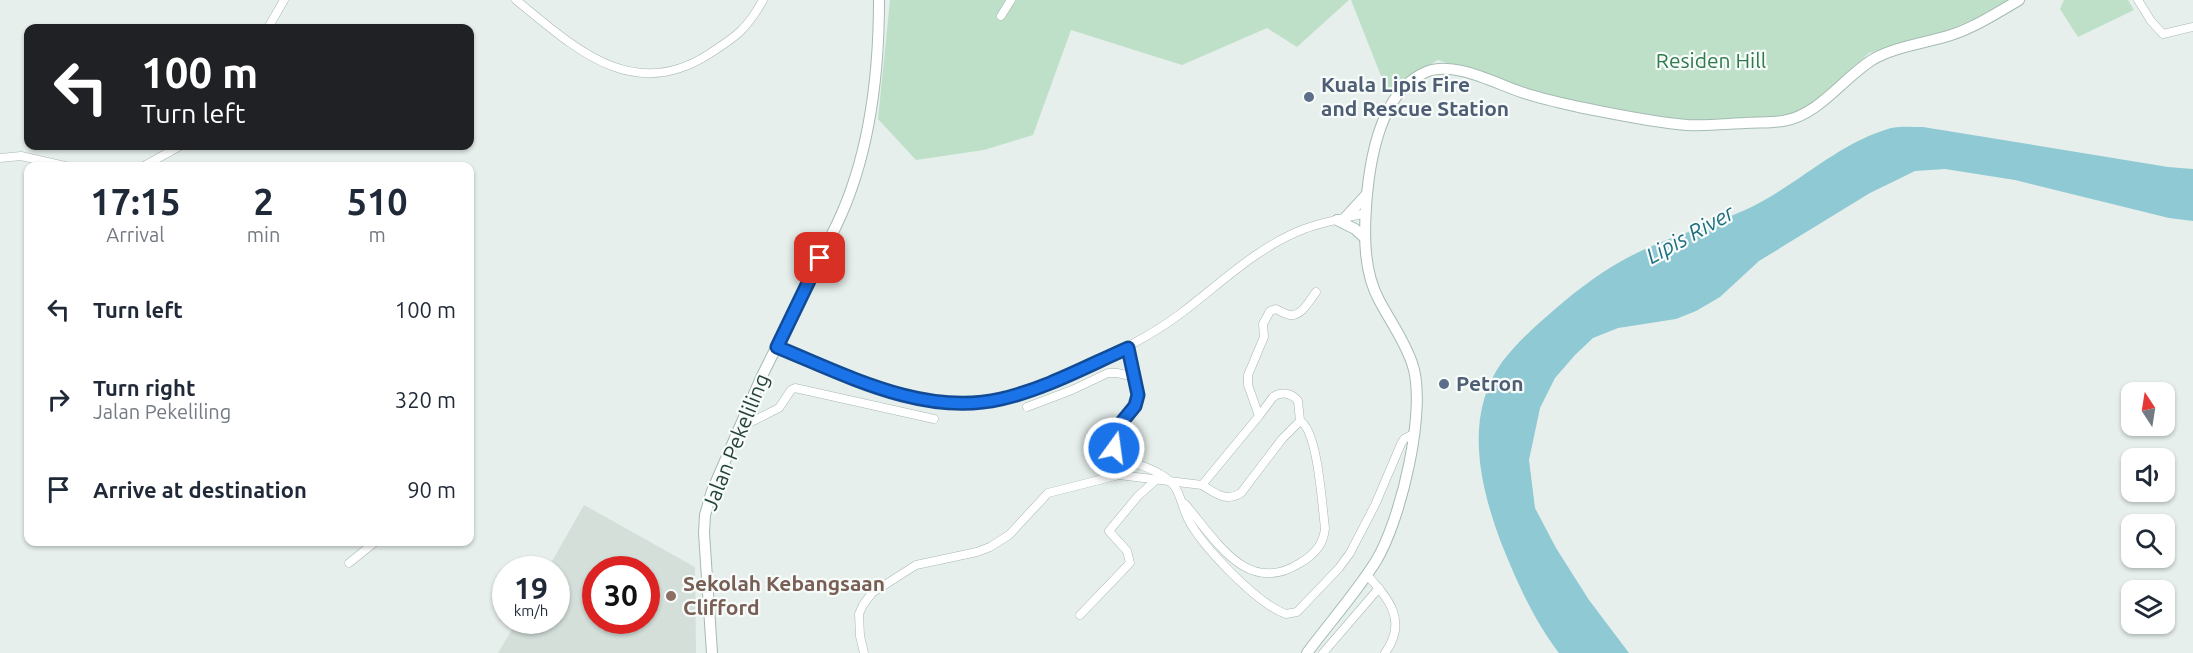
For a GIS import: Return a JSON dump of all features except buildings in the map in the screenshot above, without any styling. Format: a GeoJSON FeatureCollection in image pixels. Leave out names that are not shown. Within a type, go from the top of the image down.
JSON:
{"type":"FeatureCollection","features":[{"type":"Feature","properties":{"kind":"main road","name":"Jalan Pekeliling"},"geometry":{"type":"LineString","coordinates":[[712,653],[704,555],[705,515],[712,491],[738,429],[837,224],[851,190],[873,100],[879,47],[879,0]]}},
{"type":"Feature","properties":{"kind":"main road"},"geometry":{"type":"LineString","coordinates":[[1307,653],[1367,575],[1381,552],[1392,526],[1416,419],[1417,387],[1414,369],[1404,343],[1373,286],[1367,263],[1365,238],[1367,194],[1376,142],[1382,121],[1407,86],[1421,74],[1430,70],[1454,69],[1548,100],[1664,122],[1705,125],[1783,121],[1812,109],[1872,60],[1963,30],[2019,0]]}},
{"type":"Feature","properties":{"kind":"main road"},"geometry":{"type":"LineString","coordinates":[[1365,238],[1341,219],[1367,194]]}},
{"type":"Feature","properties":{"kind":"street"},"geometry":{"type":"LineString","coordinates":[[270,24],[284,0]]}},
{"type":"Feature","properties":{"kind":"street"},"geometry":{"type":"LineString","coordinates":[[516,0],[565,40],[598,61],[625,71],[660,73],[679,69],[702,58],[748,25],[763,0]]}},
{"type":"Feature","properties":{"kind":"street"},"geometry":{"type":"LineString","coordinates":[[1000,16],[1011,0]]}},
{"type":"Feature","properties":{"kind":"street"},"geometry":{"type":"LineString","coordinates":[[2138,0],[2151,21],[2163,34],[2193,27]]}},
{"type":"Feature","properties":{"kind":"street"},"geometry":{"type":"LineString","coordinates":[[151,162],[173,150]]}},
{"type":"Feature","properties":{"kind":"street"},"geometry":{"type":"LineString","coordinates":[[0,158],[21,156],[47,162]]}},
{"type":"Feature","properties":{"kind":"street"},"geometry":{"type":"LineString","coordinates":[[777,347],[877,387],[914,397],[959,403],[998,400],[1019,394],[1128,348],[1175,318],[1264,250],[1304,229],[1366,213]]}},
{"type":"Feature","properties":{"kind":"street"},"geometry":{"type":"LineString","coordinates":[[1259,416],[1248,385],[1248,375],[1264,336],[1263,324],[1268,313],[1273,309],[1291,315],[1299,313],[1316,292]]}},
{"type":"Feature","properties":{"kind":"street"},"geometry":{"type":"LineString","coordinates":[[1128,348],[1138,395],[1135,406],[1116,426],[1112,434],[1112,443],[1117,453],[1154,469],[1174,482],[1189,520],[1204,543],[1251,594],[1278,612],[1292,614],[1296,612],[1350,554],[1376,505],[1401,444],[1404,439],[1413,434]]}},
{"type":"Feature","properties":{"kind":"street"},"geometry":{"type":"LineString","coordinates":[[1027,407],[1108,373],[1136,377]]}},
{"type":"Feature","properties":{"kind":"street"},"geometry":{"type":"LineString","coordinates":[[738,429],[779,408],[791,390],[795,388],[934,419]]}},
{"type":"Feature","properties":{"kind":"street"},"geometry":{"type":"LineString","coordinates":[[1182,501],[1227,554],[1245,568],[1268,576],[1285,572],[1306,560],[1321,545],[1325,528],[1314,442],[1308,427],[1300,421],[1298,401],[1292,395],[1281,394],[1273,397],[1202,485]]}},
{"type":"Feature","properties":{"kind":"street"},"geometry":{"type":"LineString","coordinates":[[864,653],[860,636],[859,614],[862,605],[873,593],[911,568],[925,562],[977,552],[990,547],[1009,535],[1048,493],[1119,475],[1202,485],[1225,498],[1238,495],[1282,439],[1300,421]]}},
{"type":"Feature","properties":{"kind":"street"},"geometry":{"type":"LineString","coordinates":[[1080,615],[1130,563],[1127,551],[1109,531],[1138,496],[1156,480]]}},
{"type":"Feature","properties":{"kind":"street"},"geometry":{"type":"LineString","coordinates":[[349,563],[370,546]]}},
{"type":"Feature","properties":{"kind":"street"},"geometry":{"type":"LineString","coordinates":[[1367,575],[1390,604],[1396,626],[1395,636],[1385,653]]}},
{"type":"Feature","properties":{"kind":"street"},"geometry":{"type":"LineString","coordinates":[[1323,653],[1378,588]]}},
{"type":"Feature","properties":{"kind":"shaded area","name":"Sekolah Kebangsaan Clifford"},"geometry":{"type":"Polygon","coordinates":[[[584,505],[695,567],[696,653],[498,653],[509,634],[570,634],[570,556],[555,556],[584,505]]]}},
{"type":"Feature","properties":{"kind":"green space"},"geometry":{"type":"Polygon","coordinates":[[[890,0],[1349,0],[1297,47],[1267,28],[1182,65],[1071,30],[1033,135],[984,150],[916,160],[878,119],[890,0]]]}},
{"type":"Feature","properties":{"kind":"green space","name":"Residen Hill"},"geometry":{"type":"Polygon","coordinates":[[[1351,0],[2010,0],[1946,31],[1869,53],[1812,108],[1787,119],[1703,124],[1550,97],[1438,60],[1387,91],[1351,0]]]}},
{"type":"Feature","properties":{"kind":"green space"},"geometry":{"type":"Polygon","coordinates":[[[2064,0],[2128,0],[2134,10],[2078,37],[2060,9],[2064,0]]]}},
{"type":"Feature","properties":{"kind":"water","name":"Lipis River"},"geometry":{"type":"Polygon","coordinates":[[[1895,127],[1923,127],[2168,167],[2193,169],[2193,221],[2169,218],[2015,180],[1945,169],[1915,171],[1870,193],[1759,261],[1720,297],[1696,311],[1676,319],[1618,328],[1593,338],[1555,378],[1540,408],[1529,460],[1535,508],[1556,548],[1589,600],[1629,653],[1559,653],[1534,615],[1514,573],[1494,523],[1482,476],[1479,429],[1482,406],[1490,383],[1502,362],[1523,338],[1555,309],[1616,264],[1656,244],[1745,210],[1782,190],[1835,154],[1871,135],[1895,127]]]}},
{"type":"Feature","properties":{"kind":"place","name":"Kuala Lipis Fire and Rescue Station"},"geometry":{"type":"Point","coordinates":[1309,97]}},
{"type":"Feature","properties":{"kind":"place","name":"Petron"},"geometry":{"type":"Point","coordinates":[1444,384]}},
{"type":"Feature","properties":{"kind":"place","name":"Sekolah Kebangsaan Clifford"},"geometry":{"type":"Point","coordinates":[671,596]}},
{"type":"Feature","properties":{"kind":"route"},"geometry":{"type":"LineString","coordinates":[[820,258],[777,347],[877,387],[938,402],[959,403],[998,400],[1019,394],[1128,348],[1138,395],[1135,406],[1116,426],[1112,434],[1111,440],[1114,448]]}}]}
